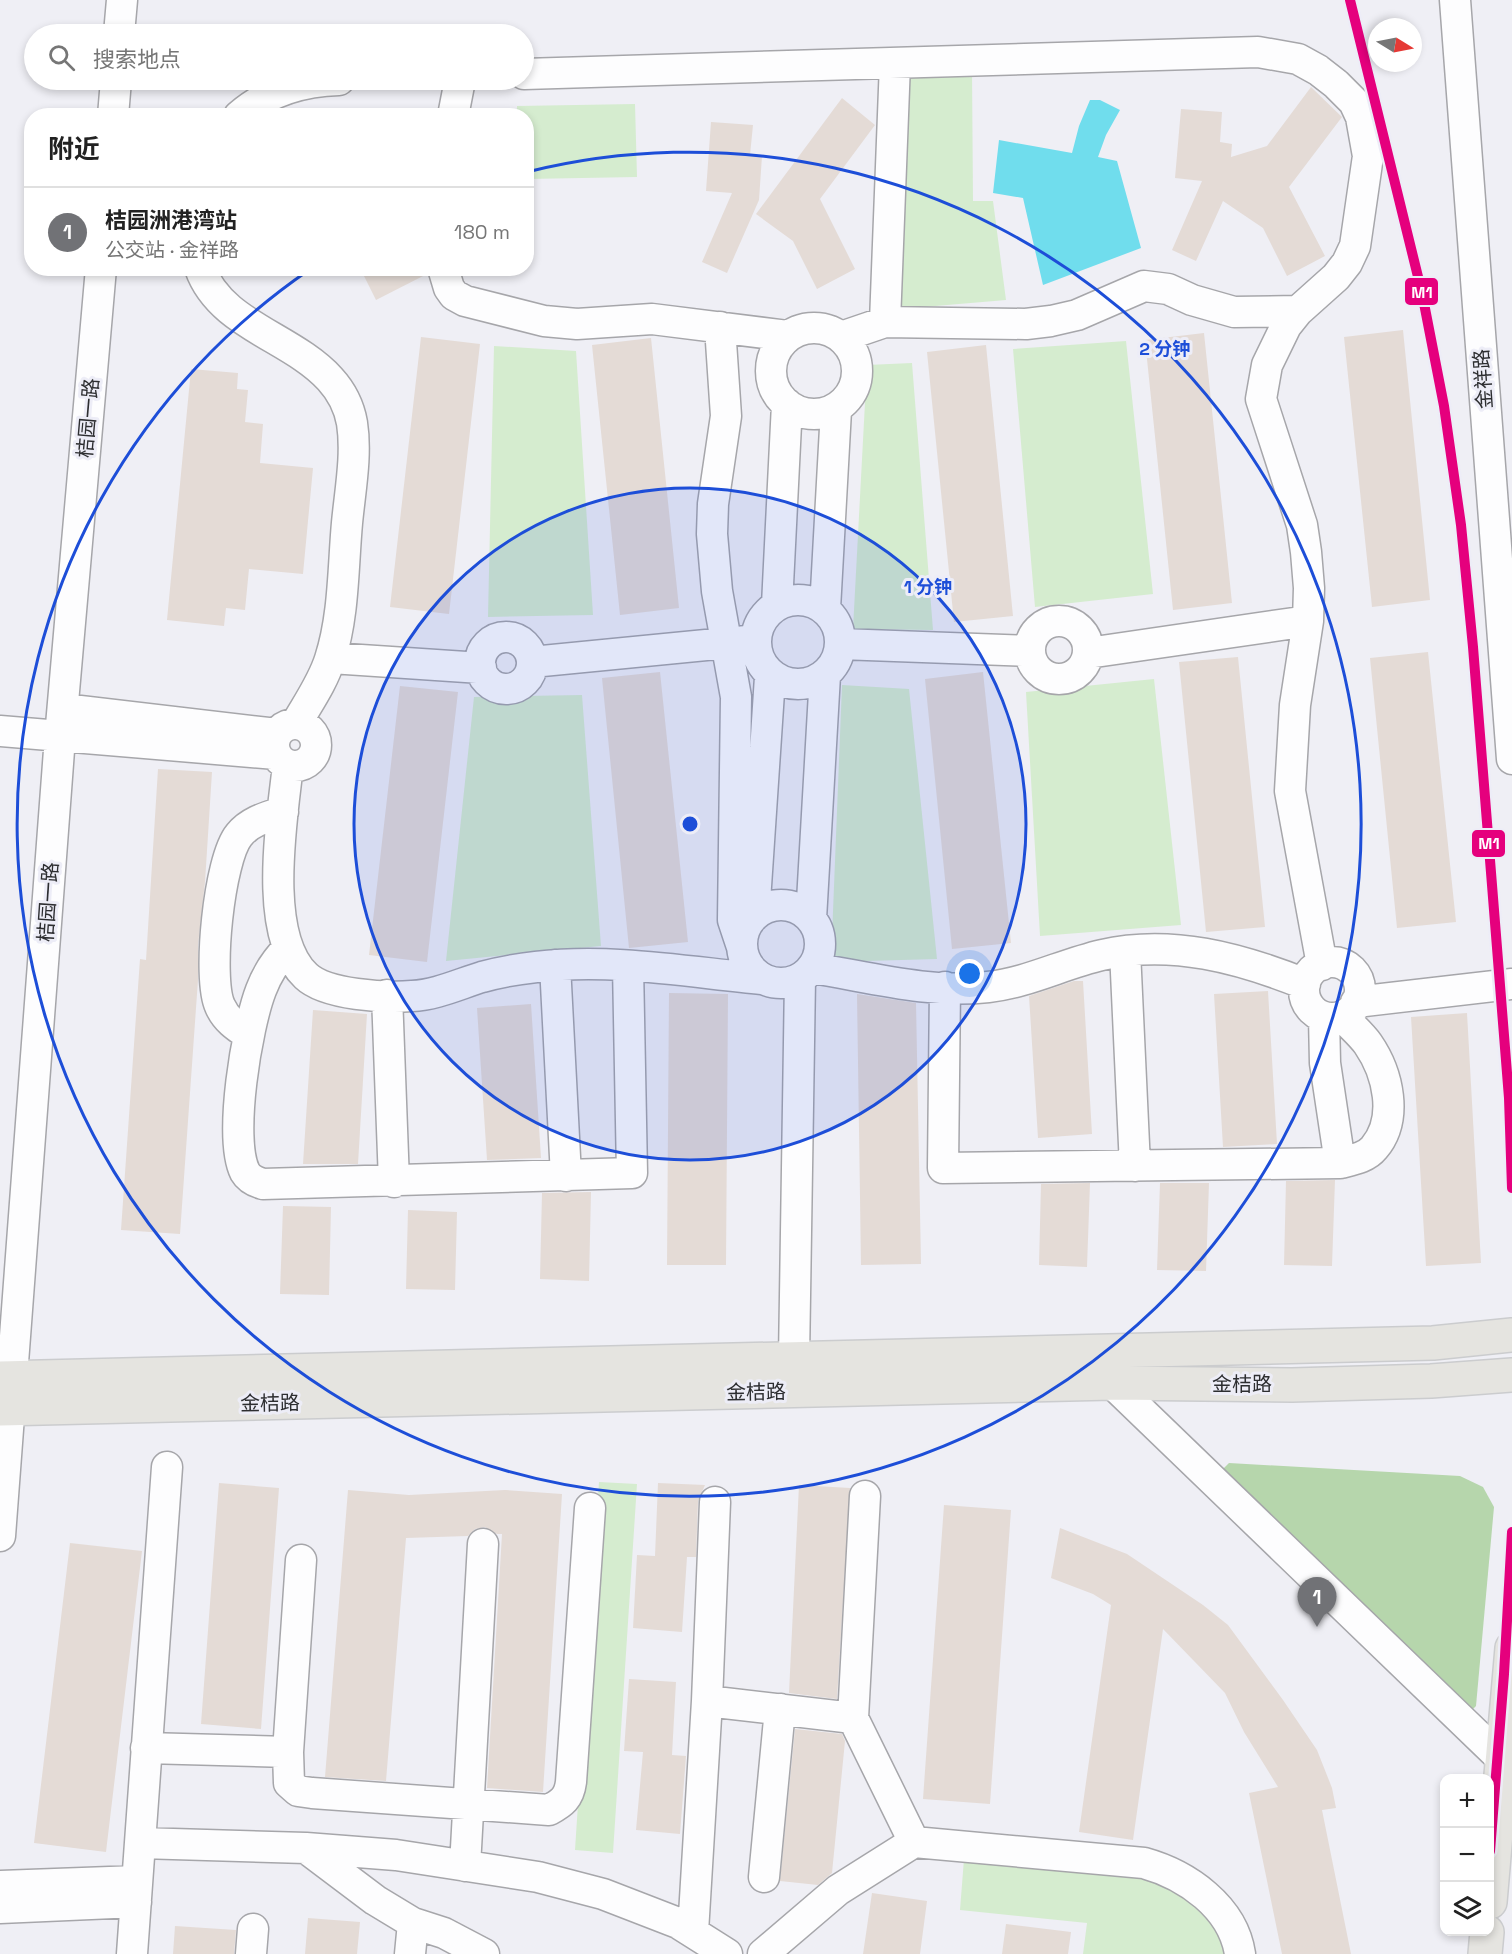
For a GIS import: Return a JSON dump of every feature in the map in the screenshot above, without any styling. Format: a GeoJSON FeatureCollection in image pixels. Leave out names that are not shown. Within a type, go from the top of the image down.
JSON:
{"type":"FeatureCollection","features":[{"type":"Feature","properties":{"kind":"main road"},"geometry":{"type":"LineString","coordinates":[[6,1394],[794,1359],[1433,1343],[1512,1335]]}},
{"type":"Feature","properties":{"kind":"main road","name":"金桔路"},"geometry":{"type":"LineString","coordinates":[[6,1394],[1112,1383],[1292,1385],[1441,1380],[1512,1374]]}},
{"type":"Feature","properties":{"kind":"main road"},"geometry":{"type":"LineString","coordinates":[[1492,1882],[1512,1648]]}},
{"type":"Feature","properties":{"kind":"main road"},"geometry":{"type":"LineString","coordinates":[[1485,1954],[1487,1936]]}},
{"type":"Feature","properties":{"kind":"street"},"geometry":{"type":"LineString","coordinates":[[120,24],[122,0]]}},
{"type":"Feature","properties":{"kind":"street","name":"金祥路"},"geometry":{"type":"LineString","coordinates":[[1455,0],[1502,495],[1512,759]]}},
{"type":"Feature","properties":{"kind":"street"},"geometry":{"type":"LineString","coordinates":[[534,74],[1258,52],[1298,59],[1318,70],[1354,102],[1366,133],[1368,156],[1360,228],[1355,246],[1336,277],[1298,311],[1286,326],[1267,365],[1261,399],[1302,525],[1309,588],[1308,621],[1295,705],[1290,791],[1314,975],[1305,998],[1309,1006],[1341,1012],[1512,984]]}},
{"type":"Feature","properties":{"kind":"street"},"geometry":{"type":"LineString","coordinates":[[885,321],[895,63]]}},
{"type":"Feature","properties":{"kind":"street"},"geometry":{"type":"LineString","coordinates":[[114,108],[115,90]]}},
{"type":"Feature","properties":{"kind":"street"},"geometry":{"type":"LineString","coordinates":[[251,108],[281,90]]}},
{"type":"Feature","properties":{"kind":"street"},"geometry":{"type":"LineString","coordinates":[[455,108],[458,90]]}},
{"type":"Feature","properties":{"kind":"street","name":"桔园一路"},"geometry":{"type":"LineString","coordinates":[[0,1536],[6,1394],[99,276]]}},
{"type":"Feature","properties":{"kind":"street"},"geometry":{"type":"LineString","coordinates":[[204,276],[216,298],[233,312],[312,361],[346,399],[352,423],[353,456],[338,617],[331,658],[284,744],[279,904],[281,927],[288,948],[307,978],[341,991],[412,996],[434,993],[511,970],[555,965],[628,966],[762,979],[774,983],[806,974],[945,987],[987,987],[1015,982],[1100,956],[1125,951],[1174,948],[1267,969],[1314,975],[1336,963],[1351,971],[1359,987],[1341,1012],[1325,1063],[1340,1163]]}},
{"type":"Feature","properties":{"kind":"street"},"geometry":{"type":"LineString","coordinates":[[445,276],[449,288],[460,298],[544,321],[577,324],[652,318],[788,336]]}},
{"type":"Feature","properties":{"kind":"street"},"geometry":{"type":"LineString","coordinates":[[841,337],[885,321],[1026,324],[1051,321],[1077,315],[1144,286],[1168,289],[1192,300],[1234,312],[1298,311]]}},
{"type":"Feature","properties":{"kind":"street"},"geometry":{"type":"LineString","coordinates":[[720,327],[726,416],[713,504],[712,534],[717,591],[741,641],[757,654],[770,677],[754,916],[743,934],[742,947]]}},
{"type":"Feature","properties":{"kind":"street"},"geometry":{"type":"LineString","coordinates":[[825,609],[836,410],[854,389],[857,375],[856,360],[841,337],[829,330],[815,327],[788,336],[778,347],[772,360],[771,374],[774,388],[787,404],[807,414],[836,410]]}},
{"type":"Feature","properties":{"kind":"street"},"geometry":{"type":"LineString","coordinates":[[777,605],[787,404]]}},
{"type":"Feature","properties":{"kind":"street"},"geometry":{"type":"LineString","coordinates":[[331,658],[481,668],[489,683],[505,689],[513,688],[527,678],[532,662],[741,641],[777,605],[790,600],[804,600],[825,609],[836,624],[840,644],[834,664],[825,675],[813,682],[799,685],[770,677]]}},
{"type":"Feature","properties":{"kind":"street"},"geometry":{"type":"LineString","coordinates":[[1060,621],[1078,628],[1087,644],[1088,653],[1080,670],[1062,679],[1044,675],[1032,660],[1030,651],[1036,633],[1051,622],[1060,621]]}},
{"type":"Feature","properties":{"kind":"street"},"geometry":{"type":"LineString","coordinates":[[1088,653],[1308,621]]}},
{"type":"Feature","properties":{"kind":"street"},"geometry":{"type":"LineString","coordinates":[[741,641],[736,697],[734,920],[752,971],[762,979]]}},
{"type":"Feature","properties":{"kind":"street"},"geometry":{"type":"LineString","coordinates":[[840,644],[1030,651]]}},
{"type":"Feature","properties":{"kind":"street"},"geometry":{"type":"LineString","coordinates":[[811,919],[825,675]]}},
{"type":"Feature","properties":{"kind":"street"},"geometry":{"type":"LineString","coordinates":[[0,731],[61,723],[284,744]]}},
{"type":"Feature","properties":{"kind":"street"},"geometry":{"type":"LineString","coordinates":[[249,1035],[231,1023],[220,1007],[215,991],[213,970],[224,873],[231,849],[239,835],[263,818],[283,812]]}},
{"type":"Feature","properties":{"kind":"street"},"geometry":{"type":"LineString","coordinates":[[754,916],[769,907],[783,905],[795,907],[811,919],[820,936],[820,948],[806,974],[794,1359]]}},
{"type":"Feature","properties":{"kind":"street"},"geometry":{"type":"LineString","coordinates":[[288,948],[275,963],[261,989],[249,1035],[243,1076],[239,1145],[245,1172],[252,1180],[263,1184],[394,1182],[632,1173],[628,966]]}},
{"type":"Feature","properties":{"kind":"street"},"geometry":{"type":"LineString","coordinates":[[1125,951],[1136,1166]]}},
{"type":"Feature","properties":{"kind":"street"},"geometry":{"type":"LineString","coordinates":[[555,965],[567,1176]]}},
{"type":"Feature","properties":{"kind":"street"},"geometry":{"type":"LineString","coordinates":[[945,987],[943,1168],[1340,1163],[1358,1159],[1373,1149],[1385,1129],[1389,1111],[1388,1092],[1368,1044],[1341,1012]]}},
{"type":"Feature","properties":{"kind":"street"},"geometry":{"type":"LineString","coordinates":[[387,995],[394,1182]]}},
{"type":"Feature","properties":{"kind":"street"},"geometry":{"type":"LineString","coordinates":[[1112,1383],[1502,1759]]}},
{"type":"Feature","properties":{"kind":"street"},"geometry":{"type":"LineString","coordinates":[[132,1954],[167,1467]]}},
{"type":"Feature","properties":{"kind":"street"},"geometry":{"type":"LineString","coordinates":[[865,1496],[853,1718],[914,1842]]}},
{"type":"Feature","properties":{"kind":"street"},"geometry":{"type":"LineString","coordinates":[[693,1932],[707,1701],[715,1502]]}},
{"type":"Feature","properties":{"kind":"street"},"geometry":{"type":"LineString","coordinates":[[301,1560],[288,1752],[289,1783],[298,1791],[549,1810],[563,1802],[569,1793],[590,1508]]}},
{"type":"Feature","properties":{"kind":"street"},"geometry":{"type":"LineString","coordinates":[[465,1866],[483,1544]]}},
{"type":"Feature","properties":{"kind":"street"},"geometry":{"type":"LineString","coordinates":[[707,1701],[853,1718]]}},
{"type":"Feature","properties":{"kind":"street"},"geometry":{"type":"LineString","coordinates":[[764,1877],[780,1709]]}},
{"type":"Feature","properties":{"kind":"street"},"geometry":{"type":"LineString","coordinates":[[146,1748],[288,1752]]}},
{"type":"Feature","properties":{"kind":"street"},"geometry":{"type":"LineString","coordinates":[[763,1954],[838,1890],[914,1842],[1144,1863],[1167,1870],[1209,1899],[1228,1920],[1240,1954]]}},
{"type":"Feature","properties":{"kind":"street"},"geometry":{"type":"LineString","coordinates":[[140,1843],[306,1848],[396,1855],[538,1877],[603,1894],[678,1923],[727,1954]]}},
{"type":"Feature","properties":{"kind":"street"},"geometry":{"type":"LineString","coordinates":[[306,1848],[375,1900],[413,1923],[444,1933],[484,1954]]}},
{"type":"Feature","properties":{"kind":"street"},"geometry":{"type":"LineString","coordinates":[[0,1886],[137,1891]]}},
{"type":"Feature","properties":{"kind":"street"},"geometry":{"type":"LineString","coordinates":[[0,1908],[137,1891]]}},
{"type":"Feature","properties":{"kind":"street"},"geometry":{"type":"LineString","coordinates":[[410,1954],[413,1923]]}},
{"type":"Feature","properties":{"kind":"green space"},"geometry":{"type":"Polygon","coordinates":[[[972,70],[973,201],[993,201],[1006,300],[900,309],[907,71],[972,70]]]}},
{"type":"Feature","properties":{"kind":"green space"},"geometry":{"type":"Polygon","coordinates":[[[635,104],[637,177],[534,179],[534,108],[517,108],[517,106],[635,104]]]}},
{"type":"Feature","properties":{"kind":"green space"},"geometry":{"type":"Polygon","coordinates":[[[1126,341],[1153,594],[1035,607],[1013,349],[1126,341]]]}},
{"type":"Feature","properties":{"kind":"green space"},"geometry":{"type":"Polygon","coordinates":[[[494,346],[576,351],[593,615],[488,617],[494,346]]]}},
{"type":"Feature","properties":{"kind":"green space"},"geometry":{"type":"Polygon","coordinates":[[[912,363],[933,630],[853,629],[867,365],[912,363]]]}},
{"type":"Feature","properties":{"kind":"green space"},"geometry":{"type":"Polygon","coordinates":[[[1154,679],[1181,925],[1040,936],[1026,692],[1154,679]]]}},
{"type":"Feature","properties":{"kind":"green space"},"geometry":{"type":"Polygon","coordinates":[[[842,685],[909,689],[937,959],[831,962],[842,685]]]}},
{"type":"Feature","properties":{"kind":"green space"},"geometry":{"type":"Polygon","coordinates":[[[582,695],[601,946],[446,961],[474,697],[582,695]]]}},
{"type":"Feature","properties":{"kind":"green space"},"geometry":{"type":"Polygon","coordinates":[[[1229,1463],[1460,1476],[1483,1487],[1494,1507],[1476,1706],[1470,1712],[1220,1472],[1229,1463]]]}},
{"type":"Feature","properties":{"kind":"green space"},"geometry":{"type":"Polygon","coordinates":[[[599,1482],[637,1484],[613,1853],[575,1850],[599,1482]]]}},
{"type":"Feature","properties":{"kind":"green space"},"geometry":{"type":"Polygon","coordinates":[[[964,1859],[1136,1871],[1176,1890],[1218,1921],[1230,1954],[1083,1954],[1087,1923],[960,1910],[964,1859]]]}},
{"type":"Feature","properties":{"kind":"water"},"geometry":{"type":"Polygon","coordinates":[[[1090,100],[1100,100],[1120,110],[1106,135],[1098,157],[1117,161],[1141,248],[1043,285],[1023,198],[993,193],[999,140],[1072,153],[1079,126],[1090,100]]]}},
{"type":"Feature","properties":{"kind":"building"},"geometry":{"type":"Polygon","coordinates":[[[1311,87],[1342,117],[1289,187],[1325,256],[1287,276],[1263,228],[1223,201],[1196,261],[1172,250],[1202,181],[1175,178],[1181,109],[1222,112],[1220,142],[1232,144],[1231,157],[1267,146],[1311,87]]]}},
{"type":"Feature","properties":{"kind":"building"},"geometry":{"type":"Polygon","coordinates":[[[842,98],[875,125],[820,199],[855,269],[817,289],[793,241],[756,214],[842,98]]]}},
{"type":"Feature","properties":{"kind":"building"},"geometry":{"type":"Polygon","coordinates":[[[711,122],[753,125],[750,155],[762,156],[759,200],[727,273],[702,262],[732,193],[706,191],[711,122]]]}},
{"type":"Feature","properties":{"kind":"building"},"geometry":{"type":"Polygon","coordinates":[[[364,276],[423,276],[376,300],[364,276]]]}},
{"type":"Feature","properties":{"kind":"building"},"geometry":{"type":"Polygon","coordinates":[[[1403,330],[1430,600],[1372,607],[1344,337],[1403,330]]]}},
{"type":"Feature","properties":{"kind":"building"},"geometry":{"type":"Polygon","coordinates":[[[1204,333],[1232,603],[1173,610],[1145,340],[1204,333]]]}},
{"type":"Feature","properties":{"kind":"building"},"geometry":{"type":"Polygon","coordinates":[[[421,337],[480,344],[449,614],[390,607],[421,337]]]}},
{"type":"Feature","properties":{"kind":"building"},"geometry":{"type":"Polygon","coordinates":[[[651,338],[679,608],[620,615],[592,345],[651,338]]]}},
{"type":"Feature","properties":{"kind":"building"},"geometry":{"type":"Polygon","coordinates":[[[986,345],[1013,616],[954,622],[927,352],[986,345]]]}},
{"type":"Feature","properties":{"kind":"building"},"geometry":{"type":"Polygon","coordinates":[[[191,369],[238,373],[237,389],[248,390],[245,422],[263,424],[260,463],[313,468],[303,574],[249,569],[245,610],[226,608],[224,626],[167,620],[191,369]]]}},
{"type":"Feature","properties":{"kind":"building"},"geometry":{"type":"Polygon","coordinates":[[[1428,652],[1456,922],[1397,928],[1370,658],[1428,652]]]}},
{"type":"Feature","properties":{"kind":"building"},"geometry":{"type":"Polygon","coordinates":[[[1238,657],[1265,927],[1206,932],[1179,662],[1238,657]]]}},
{"type":"Feature","properties":{"kind":"building"},"geometry":{"type":"Polygon","coordinates":[[[660,672],[688,942],[629,948],[602,678],[660,672]]]}},
{"type":"Feature","properties":{"kind":"building"},"geometry":{"type":"Polygon","coordinates":[[[983,672],[1011,943],[952,949],[925,679],[983,672]]]}},
{"type":"Feature","properties":{"kind":"building"},"geometry":{"type":"Polygon","coordinates":[[[400,686],[458,692],[427,962],[369,955],[400,686]]]}},
{"type":"Feature","properties":{"kind":"building"},"geometry":{"type":"Polygon","coordinates":[[[158,769],[212,772],[205,882],[198,945],[198,980],[180,1234],[121,1230],[140,959],[146,960],[158,769]]]}},
{"type":"Feature","properties":{"kind":"building"},"geometry":{"type":"Polygon","coordinates":[[[1074,981],[1083,981],[1092,1134],[1038,1138],[1029,996],[1074,981]]]}},
{"type":"Feature","properties":{"kind":"building"},"geometry":{"type":"Polygon","coordinates":[[[1268,991],[1277,1144],[1223,1147],[1214,994],[1268,991]]]}},
{"type":"Feature","properties":{"kind":"building"},"geometry":{"type":"Polygon","coordinates":[[[669,993],[728,994],[726,1265],[667,1265],[669,993]]]}},
{"type":"Feature","properties":{"kind":"building"},"geometry":{"type":"Polygon","coordinates":[[[857,994],[916,1003],[921,1264],[861,1265],[857,994]]]}},
{"type":"Feature","properties":{"kind":"building"},"geometry":{"type":"Polygon","coordinates":[[[531,1004],[541,1158],[487,1160],[477,1008],[531,1004]]]}},
{"type":"Feature","properties":{"kind":"building"},"geometry":{"type":"Polygon","coordinates":[[[313,1010],[367,1014],[358,1164],[303,1164],[313,1010]]]}},
{"type":"Feature","properties":{"kind":"building"},"geometry":{"type":"Polygon","coordinates":[[[1467,1013],[1481,1263],[1426,1266],[1411,1017],[1467,1013]]]}},
{"type":"Feature","properties":{"kind":"building"},"geometry":{"type":"Polygon","coordinates":[[[1335,1180],[1332,1266],[1284,1265],[1286,1181],[1335,1180]]]}},
{"type":"Feature","properties":{"kind":"building"},"geometry":{"type":"Polygon","coordinates":[[[1090,1183],[1087,1267],[1039,1265],[1041,1184],[1090,1183]]]}},
{"type":"Feature","properties":{"kind":"building"},"geometry":{"type":"Polygon","coordinates":[[[1160,1183],[1209,1183],[1206,1271],[1157,1270],[1160,1183]]]}},
{"type":"Feature","properties":{"kind":"building"},"geometry":{"type":"Polygon","coordinates":[[[591,1192],[589,1281],[540,1279],[542,1193],[591,1192]]]}},
{"type":"Feature","properties":{"kind":"building"},"geometry":{"type":"Polygon","coordinates":[[[283,1206],[331,1207],[329,1295],[280,1294],[283,1206]]]}},
{"type":"Feature","properties":{"kind":"building"},"geometry":{"type":"Polygon","coordinates":[[[408,1210],[457,1212],[455,1290],[406,1289],[408,1210]]]}},
{"type":"Feature","properties":{"kind":"building"},"geometry":{"type":"Polygon","coordinates":[[[219,1483],[279,1488],[261,1729],[201,1724],[219,1483]]]}},
{"type":"Feature","properties":{"kind":"building"},"geometry":{"type":"Polygon","coordinates":[[[658,1483],[705,1485],[698,1501],[696,1557],[687,1557],[682,1632],[633,1628],[637,1555],[655,1556],[658,1483]]]}},
{"type":"Feature","properties":{"kind":"building"},"geometry":{"type":"Polygon","coordinates":[[[799,1485],[850,1488],[837,1699],[789,1693],[799,1485]]]}},
{"type":"Feature","properties":{"kind":"building"},"geometry":{"type":"Polygon","coordinates":[[[348,1490],[409,1495],[505,1490],[562,1494],[543,1792],[487,1788],[502,1534],[497,1534],[485,1527],[475,1529],[468,1536],[406,1538],[386,1781],[325,1777],[348,1490]]]}},
{"type":"Feature","properties":{"kind":"building"},"geometry":{"type":"Polygon","coordinates":[[[944,1505],[1011,1510],[990,1804],[923,1799],[944,1505]]]}},
{"type":"Feature","properties":{"kind":"building"},"geometry":{"type":"Polygon","coordinates":[[[1060,1528],[1127,1554],[1203,1605],[1228,1625],[1283,1700],[1317,1750],[1332,1788],[1336,1808],[1322,1810],[1351,1954],[1282,1954],[1249,1793],[1278,1787],[1244,1732],[1225,1693],[1163,1629],[1133,1840],[1079,1832],[1111,1605],[1093,1594],[1051,1578],[1060,1528]]]}},
{"type":"Feature","properties":{"kind":"building"},"geometry":{"type":"Polygon","coordinates":[[[70,1543],[142,1551],[106,1852],[34,1843],[70,1543]]]}},
{"type":"Feature","properties":{"kind":"building"},"geometry":{"type":"Polygon","coordinates":[[[629,1679],[676,1682],[672,1755],[686,1756],[680,1834],[636,1830],[643,1752],[624,1751],[629,1679]]]}},
{"type":"Feature","properties":{"kind":"building"},"geometry":{"type":"Polygon","coordinates":[[[795,1729],[842,1734],[845,1741],[832,1873],[818,1885],[780,1881],[795,1729]]]}},
{"type":"Feature","properties":{"kind":"building"},"geometry":{"type":"Polygon","coordinates":[[[872,1893],[927,1901],[920,1954],[863,1954],[872,1893]]]}},
{"type":"Feature","properties":{"kind":"building"},"geometry":{"type":"Polygon","coordinates":[[[308,1918],[360,1922],[357,1954],[305,1954],[308,1918]]]}},
{"type":"Feature","properties":{"kind":"building"},"geometry":{"type":"Polygon","coordinates":[[[1006,1924],[1071,1932],[1068,1954],[1002,1954],[1006,1924]]]}},
{"type":"Feature","properties":{"kind":"building"},"geometry":{"type":"Polygon","coordinates":[[[175,1926],[236,1930],[234,1954],[173,1954],[175,1926]]]}},
{"type":"Feature","properties":{"kind":"transit line","name":"M1"},"geometry":{"type":"LineString","coordinates":[[1350,0],[1422,293],[1444,406],[1461,525],[1509,1098],[1512,1188]]}},
{"type":"Feature","properties":{"kind":"transit line","name":"M1"},"geometry":{"type":"LineString","coordinates":[[1492,1828],[1512,1532]]}},
{"type":"Feature","properties":{"kind":"place","name":"桔园洲港湾站"},"geometry":{"type":"Point","coordinates":[1317,1627]}}]}
